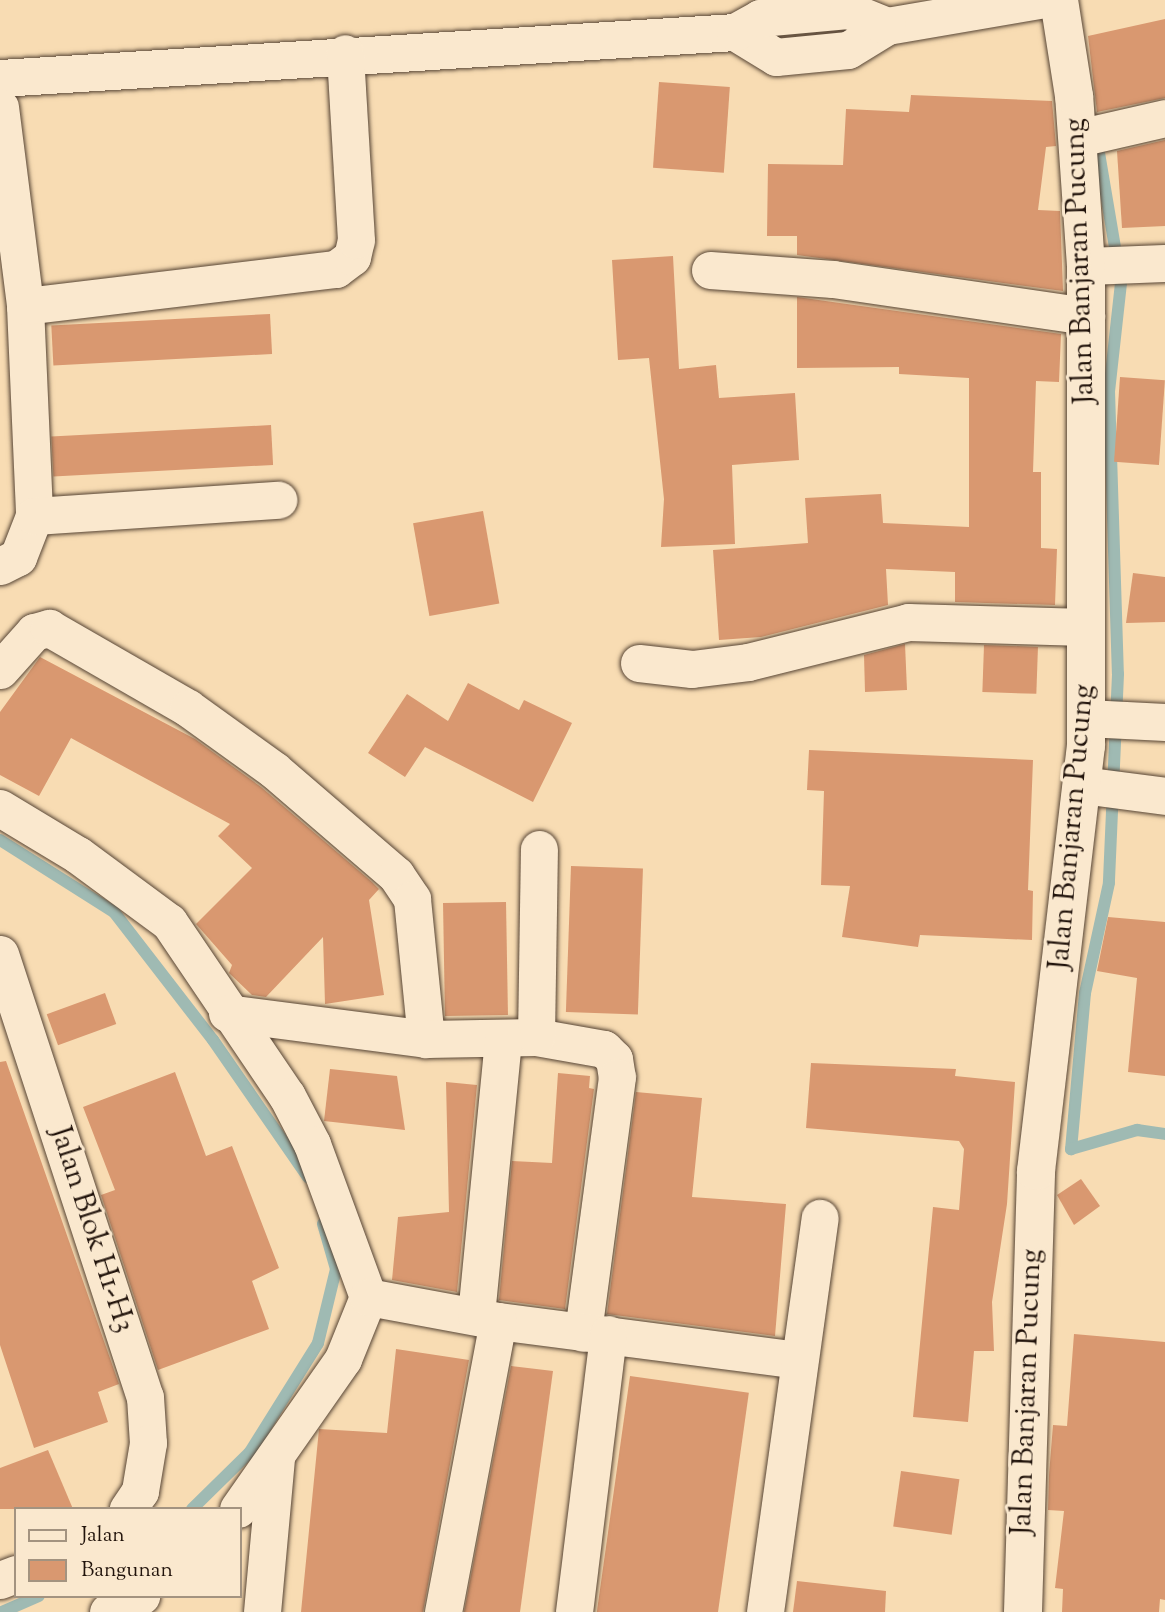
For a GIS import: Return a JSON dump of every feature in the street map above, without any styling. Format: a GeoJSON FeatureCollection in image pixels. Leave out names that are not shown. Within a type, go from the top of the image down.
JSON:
{"type":"FeatureCollection","features":[{"type":"Feature","properties":{"kind":"street"},"geometry":{"type":"LineString","coordinates":[[0,78],[345,53],[735,32],[760,18],[848,10],[887,26],[1039,0]]}},
{"type":"Feature","properties":{"kind":"street","name":"Jalan Banjaran Pucung"},"geometry":{"type":"LineString","coordinates":[[1023,1612],[1037,1171],[1092,785],[1086,628],[1086,316],[1107,266],[1092,135],[1059,0]]}},
{"type":"Feature","properties":{"kind":"street"},"geometry":{"type":"LineString","coordinates":[[25,306],[336,270],[352,257],[356,240],[345,53]]}},
{"type":"Feature","properties":{"kind":"street"},"geometry":{"type":"LineString","coordinates":[[0,107],[25,306],[34,516],[18,557],[0,566]]}},
{"type":"Feature","properties":{"kind":"street"},"geometry":{"type":"LineString","coordinates":[[1092,135],[1165,118]]}},
{"type":"Feature","properties":{"kind":"street"},"geometry":{"type":"LineString","coordinates":[[1107,266],[1165,263]]}},
{"type":"Feature","properties":{"kind":"street"},"geometry":{"type":"LineString","coordinates":[[710,270],[832,279],[1086,316]]}},
{"type":"Feature","properties":{"kind":"street"},"geometry":{"type":"LineString","coordinates":[[34,516],[278,500]]}},
{"type":"Feature","properties":{"kind":"street"},"geometry":{"type":"LineString","coordinates":[[639,663],[692,669],[748,662],[908,622],[1086,628]]}},
{"type":"Feature","properties":{"kind":"street"},"geometry":{"type":"LineString","coordinates":[[0,670],[34,632],[49,628],[188,708],[275,770],[396,875],[411,900],[426,1039]]}},
{"type":"Feature","properties":{"kind":"street"},"geometry":{"type":"LineString","coordinates":[[1091,719],[1153,721]]}},
{"type":"Feature","properties":{"kind":"street"},"geometry":{"type":"LineString","coordinates":[[1092,785],[1152,793]]}},
{"type":"Feature","properties":{"kind":"street"},"geometry":{"type":"LineString","coordinates":[[0,808],[78,855],[169,922],[227,1013],[287,1096],[312,1144],[368,1297],[343,1359],[239,1507]]}},
{"type":"Feature","properties":{"kind":"street"},"geometry":{"type":"LineString","coordinates":[[443,1612],[487,1318],[539,849]]}},
{"type":"Feature","properties":{"kind":"street","name":"Jalan Blok H1-H3"},"geometry":{"type":"LineString","coordinates":[[0,954],[145,1396],[146,1455],[140,1491],[129,1507]]}},
{"type":"Feature","properties":{"kind":"street"},"geometry":{"type":"LineString","coordinates":[[227,1013],[426,1039],[520,1038],[604,1049],[615,1068],[574,1612]]}},
{"type":"Feature","properties":{"kind":"street"},"geometry":{"type":"LineString","coordinates":[[765,1612],[797,1360],[820,1218]]}},
{"type":"Feature","properties":{"kind":"street"},"geometry":{"type":"LineString","coordinates":[[368,1297],[595,1334],[797,1360]]}},
{"type":"Feature","properties":{"kind":"street"},"geometry":{"type":"LineString","coordinates":[[262,1612],[276,1456]]}},
{"type":"Feature","properties":{"kind":"street"},"geometry":{"type":"LineString","coordinates":[[108,1612],[137,1598]]}},
{"type":"Feature","properties":{"kind":"building"},"geometry":{"type":"Polygon","coordinates":[[[1165,19],[1165,98],[1097,112],[1088,36],[1165,19]]]}},
{"type":"Feature","properties":{"kind":"building"},"geometry":{"type":"Polygon","coordinates":[[[659,82],[730,87],[724,173],[653,168],[659,82]]]}},
{"type":"Feature","properties":{"kind":"building"},"geometry":{"type":"Polygon","coordinates":[[[911,95],[1052,101],[1056,146],[1046,147],[1038,210],[1060,211],[1063,291],[797,255],[797,236],[767,236],[768,164],[843,165],[846,109],[909,112],[911,95]]]}},
{"type":"Feature","properties":{"kind":"building"},"geometry":{"type":"Polygon","coordinates":[[[1165,140],[1165,226],[1122,228],[1117,151],[1165,140]]]}},
{"type":"Feature","properties":{"kind":"building"},"geometry":{"type":"Polygon","coordinates":[[[673,256],[679,369],[716,365],[719,398],[795,393],[799,460],[732,465],[735,544],[661,547],[664,499],[649,358],[618,360],[612,260],[673,256]]]}},
{"type":"Feature","properties":{"kind":"building"},"geometry":{"type":"Polygon","coordinates":[[[797,297],[1061,334],[1059,382],[1036,381],[1033,472],[1041,472],[1041,548],[1057,549],[1055,605],[955,602],[955,572],[886,569],[888,605],[761,637],[719,640],[713,550],[808,543],[805,498],[881,494],[883,523],[969,527],[969,378],[899,374],[899,367],[797,368],[797,297]]]}},
{"type":"Feature","properties":{"kind":"building"},"geometry":{"type":"Polygon","coordinates":[[[270,314],[272,354],[53,365],[51,325],[270,314]]]}},
{"type":"Feature","properties":{"kind":"building"},"geometry":{"type":"Polygon","coordinates":[[[1120,377],[1165,380],[1159,465],[1114,462],[1120,377]]]}},
{"type":"Feature","properties":{"kind":"building"},"geometry":{"type":"Polygon","coordinates":[[[271,425],[273,465],[53,476],[51,437],[271,425]]]}},
{"type":"Feature","properties":{"kind":"building"},"geometry":{"type":"Polygon","coordinates":[[[483,511],[499,604],[429,616],[413,523],[483,511]]]}},
{"type":"Feature","properties":{"kind":"building"},"geometry":{"type":"Polygon","coordinates":[[[1133,573],[1165,577],[1165,622],[1126,623],[1133,573]]]}},
{"type":"Feature","properties":{"kind":"building"},"geometry":{"type":"Polygon","coordinates":[[[905,644],[907,690],[865,692],[864,655],[905,644]]]}},
{"type":"Feature","properties":{"kind":"building"},"geometry":{"type":"Polygon","coordinates":[[[984,645],[1038,647],[1036,694],[982,692],[984,645]]]}},
{"type":"Feature","properties":{"kind":"building"},"geometry":{"type":"Polygon","coordinates":[[[40,657],[195,739],[261,787],[372,882],[379,889],[369,900],[384,995],[325,1004],[323,937],[266,997],[252,995],[229,973],[232,965],[196,924],[252,868],[218,836],[230,824],[71,738],[39,796],[0,775],[0,712],[40,657]]]}},
{"type":"Feature","properties":{"kind":"building"},"geometry":{"type":"Polygon","coordinates":[[[468,683],[519,710],[524,700],[572,723],[533,802],[425,747],[405,777],[368,753],[407,694],[448,721],[468,683]]]}},
{"type":"Feature","properties":{"kind":"building"},"geometry":{"type":"Polygon","coordinates":[[[809,750],[1033,760],[1028,890],[1033,891],[1032,940],[920,935],[918,947],[842,937],[850,886],[821,885],[824,791],[807,790],[809,750]]]}},
{"type":"Feature","properties":{"kind":"building"},"geometry":{"type":"Polygon","coordinates":[[[571,866],[643,869],[638,1014],[566,1012],[571,866]]]}},
{"type":"Feature","properties":{"kind":"building"},"geometry":{"type":"Polygon","coordinates":[[[506,902],[508,1015],[445,1016],[443,903],[506,902]]]}},
{"type":"Feature","properties":{"kind":"building"},"geometry":{"type":"Polygon","coordinates":[[[1108,917],[1165,922],[1165,1076],[1128,1072],[1137,978],[1097,971],[1108,917]]]}},
{"type":"Feature","properties":{"kind":"building"},"geometry":{"type":"Polygon","coordinates":[[[105,993],[116,1024],[58,1045],[47,1014],[105,993]]]}},
{"type":"Feature","properties":{"kind":"building"},"geometry":{"type":"Polygon","coordinates":[[[6,1061],[119,1384],[98,1392],[108,1422],[34,1448],[0,1345],[0,1062],[6,1061]]]}},
{"type":"Feature","properties":{"kind":"building"},"geometry":{"type":"Polygon","coordinates":[[[811,1063],[956,1069],[955,1076],[1015,1082],[1007,1204],[992,1302],[994,1351],[974,1351],[968,1422],[913,1417],[933,1207],[959,1210],[964,1149],[959,1141],[806,1128],[811,1063]]]}},
{"type":"Feature","properties":{"kind":"building"},"geometry":{"type":"Polygon","coordinates":[[[330,1069],[397,1076],[405,1130],[324,1121],[330,1069]]]}},
{"type":"Feature","properties":{"kind":"building"},"geometry":{"type":"Polygon","coordinates":[[[175,1072],[206,1156],[232,1146],[279,1268],[252,1281],[269,1329],[158,1370],[101,1195],[115,1190],[83,1107],[175,1072]]]}},
{"type":"Feature","properties":{"kind":"building"},"geometry":{"type":"Polygon","coordinates":[[[558,1073],[590,1076],[589,1088],[594,1089],[565,1309],[499,1300],[512,1161],[552,1163],[558,1073]]]}},
{"type":"Feature","properties":{"kind":"building"},"geometry":{"type":"Polygon","coordinates":[[[446,1082],[477,1085],[457,1292],[392,1280],[398,1217],[449,1212],[446,1082]]]}},
{"type":"Feature","properties":{"kind":"building"},"geometry":{"type":"Polygon","coordinates":[[[636,1092],[702,1098],[692,1197],[786,1204],[775,1336],[607,1314],[636,1092]]]}},
{"type":"Feature","properties":{"kind":"building"},"geometry":{"type":"Polygon","coordinates":[[[1081,1179],[1100,1206],[1074,1225],[1057,1195],[1081,1179]]]}},
{"type":"Feature","properties":{"kind":"building"},"geometry":{"type":"Polygon","coordinates":[[[1074,1334],[1165,1342],[1165,1600],[1160,1599],[1159,1612],[1062,1612],[1063,1589],[1055,1588],[1064,1511],[1048,1510],[1049,1475],[1053,1425],[1067,1426],[1074,1334]]]}},
{"type":"Feature","properties":{"kind":"building"},"geometry":{"type":"Polygon","coordinates":[[[396,1349],[469,1360],[423,1612],[301,1612],[319,1429],[387,1433],[396,1349]]]}},
{"type":"Feature","properties":{"kind":"building"},"geometry":{"type":"Polygon","coordinates":[[[511,1366],[553,1371],[520,1612],[464,1612],[511,1366]]]}},
{"type":"Feature","properties":{"kind":"building"},"geometry":{"type":"Polygon","coordinates":[[[630,1376],[749,1393],[718,1612],[597,1612],[630,1376]]]}},
{"type":"Feature","properties":{"kind":"building"},"geometry":{"type":"Polygon","coordinates":[[[48,1450],[72,1507],[0,1509],[0,1468],[48,1450]]]}},
{"type":"Feature","properties":{"kind":"building"},"geometry":{"type":"Polygon","coordinates":[[[901,1471],[959,1479],[952,1535],[893,1526],[901,1471]]]}},
{"type":"Feature","properties":{"kind":"building"},"geometry":{"type":"Polygon","coordinates":[[[797,1581],[886,1591],[885,1612],[793,1612],[797,1581]]]}},
{"type":"Feature","properties":{"kind":"waterway"},"geometry":{"type":"LineString","coordinates":[[1096,135],[1121,283],[1109,391],[1118,674],[1109,883],[1085,993],[1071,1149],[1137,1130],[1165,1134]]}},
{"type":"Feature","properties":{"kind":"waterway"},"geometry":{"type":"LineString","coordinates":[[0,840],[114,912],[213,1040],[308,1177]]}},
{"type":"Feature","properties":{"kind":"waterway"},"geometry":{"type":"LineString","coordinates":[[194,1507],[250,1452],[318,1343],[336,1269],[323,1224]]}},
{"type":"Feature","properties":{"kind":"waterway"},"geometry":{"type":"LineString","coordinates":[[2,1612],[34,1598]]}}]}
